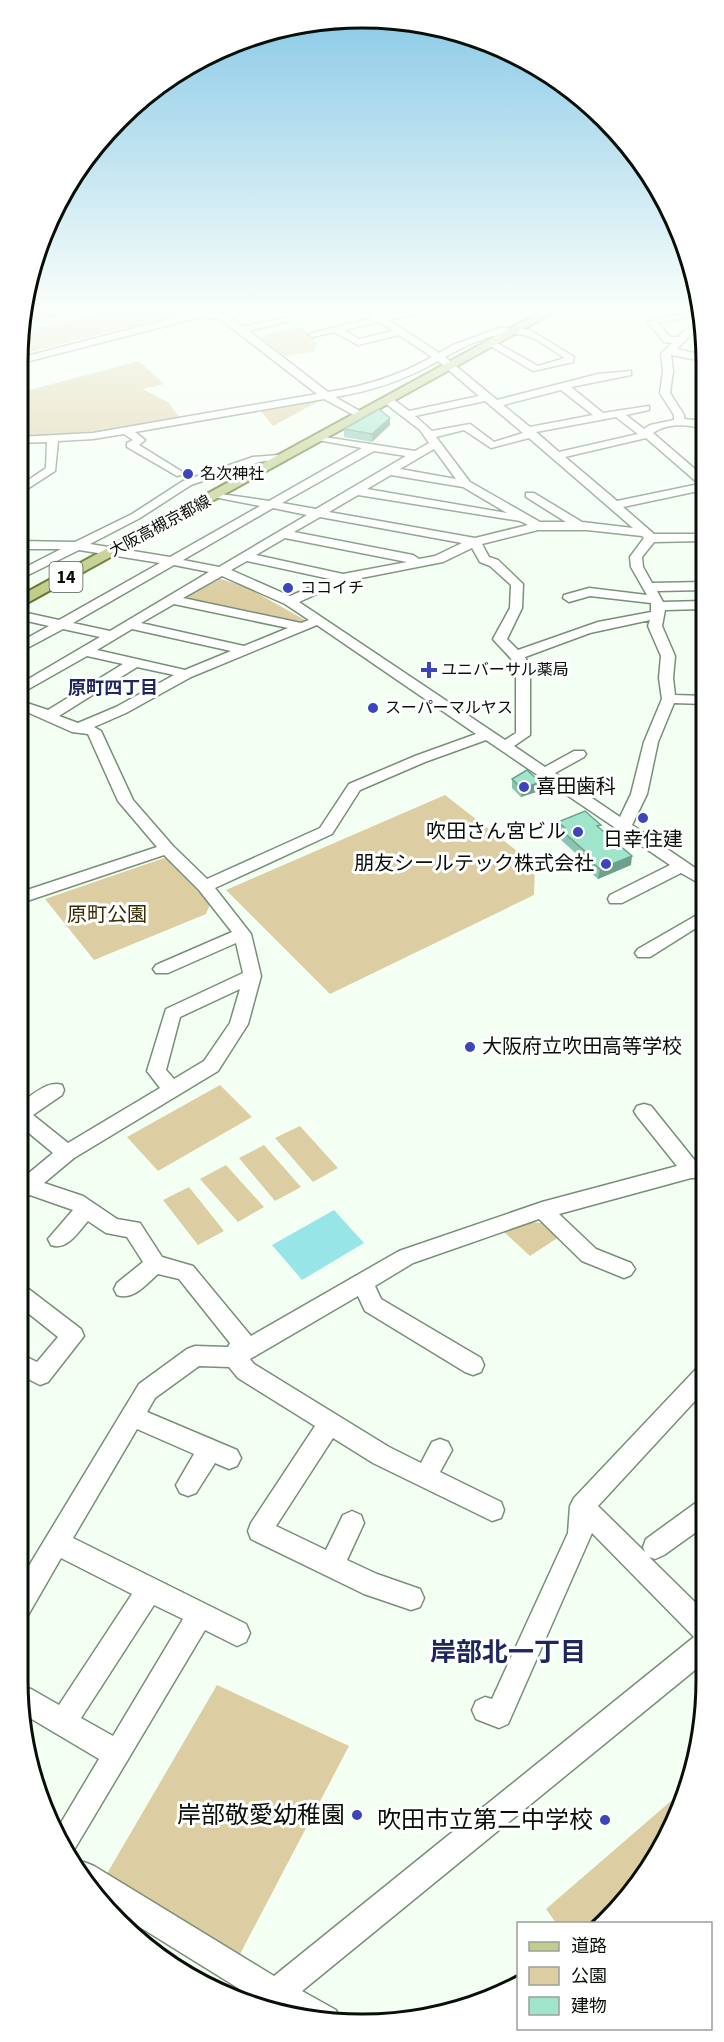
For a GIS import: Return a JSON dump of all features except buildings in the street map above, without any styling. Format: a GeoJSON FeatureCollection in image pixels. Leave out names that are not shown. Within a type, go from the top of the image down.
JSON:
{"type":"FeatureCollection","features":[{"type":"Feature","properties":{"kind":"main road","name":"大阪高槻京都線"},"geometry":{"type":"LineString","coordinates":[[29,597],[381,405]]}},
{"type":"Feature","properties":{"kind":"street"},"geometry":{"type":"LineString","coordinates":[[29,440],[53,440],[127,431],[273,405]]}},
{"type":"Feature","properties":{"kind":"street"},"geometry":{"type":"LineString","coordinates":[[342,405],[361,416]]}},
{"type":"Feature","properties":{"kind":"street"},"geometry":{"type":"LineString","coordinates":[[395,405],[432,440],[466,484]]}},
{"type":"Feature","properties":{"kind":"street"},"geometry":{"type":"LineString","coordinates":[[407,415],[461,405]]}},
{"type":"Feature","properties":{"kind":"street"},"geometry":{"type":"LineString","coordinates":[[496,405],[648,536]]}},
{"type":"Feature","properties":{"kind":"street"},"geometry":{"type":"LineString","coordinates":[[587,405],[602,417]]}},
{"type":"Feature","properties":{"kind":"street"},"geometry":{"type":"LineString","coordinates":[[673,405],[679,415],[680,422]]}},
{"type":"Feature","properties":{"kind":"street"},"geometry":{"type":"LineString","coordinates":[[29,684],[417,455],[432,440],[466,426],[491,445],[496,445],[528,433],[645,408]]}},
{"type":"Feature","properties":{"kind":"street"},"geometry":{"type":"LineString","coordinates":[[620,414],[696,476]]}},
{"type":"Feature","properties":{"kind":"street"},"geometry":{"type":"LineString","coordinates":[[555,456],[640,437],[654,427],[680,422],[696,423]]}},
{"type":"Feature","properties":{"kind":"street"},"geometry":{"type":"LineString","coordinates":[[127,431],[140,440],[131,445],[177,473]]}},
{"type":"Feature","properties":{"kind":"street"},"geometry":{"type":"LineString","coordinates":[[322,438],[417,455]]}},
{"type":"Feature","properties":{"kind":"street"},"geometry":{"type":"LineString","coordinates":[[29,484],[51,469],[53,440]]}},
{"type":"Feature","properties":{"kind":"street"},"geometry":{"type":"LineString","coordinates":[[29,643],[372,447]]}},
{"type":"Feature","properties":{"kind":"street"},"geometry":{"type":"LineString","coordinates":[[29,569],[136,516],[187,483],[257,459],[286,456]]}},
{"type":"Feature","properties":{"kind":"street"},"geometry":{"type":"LineString","coordinates":[[390,471],[466,484],[533,523]]}},
{"type":"Feature","properties":{"kind":"street"},"geometry":{"type":"LineString","coordinates":[[614,505],[696,488]]}},
{"type":"Feature","properties":{"kind":"street"},"geometry":{"type":"LineString","coordinates":[[356,491],[533,523],[578,525],[648,536],[696,537]]}},
{"type":"Feature","properties":{"kind":"street"},"geometry":{"type":"LineString","coordinates":[[218,495],[475,542]]}},
{"type":"Feature","properties":{"kind":"street"},"geometry":{"type":"LineString","coordinates":[[530,495],[578,525]]}},
{"type":"Feature","properties":{"kind":"street"},"geometry":{"type":"LineString","coordinates":[[290,601],[343,578],[439,559],[475,542],[533,523]]}},
{"type":"Feature","properties":{"kind":"street"},"geometry":{"type":"LineString","coordinates":[[284,534],[423,561]]}},
{"type":"Feature","properties":{"kind":"street"},"geometry":{"type":"LineString","coordinates":[[624,825],[639,794],[651,742],[669,699],[666,678],[668,656],[656,626],[655,602],[637,567],[636,557],[648,536]]}},
{"type":"Feature","properties":{"kind":"street"},"geometry":{"type":"LineString","coordinates":[[475,542],[484,559],[494,563],[517,584],[516,608],[500,639],[510,651],[517,655],[523,667],[523,735],[506,745]]}},
{"type":"Feature","properties":{"kind":"street"},"geometry":{"type":"LineString","coordinates":[[29,545],[77,546],[113,551],[221,572],[253,583],[290,601],[696,875]]}},
{"type":"Feature","properties":{"kind":"street"},"geometry":{"type":"LineString","coordinates":[[246,557],[343,578]]}},
{"type":"Feature","properties":{"kind":"street"},"geometry":{"type":"LineString","coordinates":[[29,565],[34,566]]}},
{"type":"Feature","properties":{"kind":"street"},"geometry":{"type":"LineString","coordinates":[[517,655],[578,631],[626,618],[655,602],[696,589]]}},
{"type":"Feature","properties":{"kind":"street"},"geometry":{"type":"LineString","coordinates":[[568,598],[586,590],[655,602],[696,605]]}},
{"type":"Feature","properties":{"kind":"street"},"geometry":{"type":"LineString","coordinates":[[172,600],[303,627]]}},
{"type":"Feature","properties":{"kind":"street"},"geometry":{"type":"LineString","coordinates":[[29,618],[111,635]]}},
{"type":"Feature","properties":{"kind":"street"},"geometry":{"type":"LineString","coordinates":[[76,729],[121,710],[186,674],[319,620]]}},
{"type":"Feature","properties":{"kind":"street"},"geometry":{"type":"LineString","coordinates":[[131,625],[246,650]]}},
{"type":"Feature","properties":{"kind":"street"},"geometry":{"type":"LineString","coordinates":[[84,651],[186,674]]}},
{"type":"Feature","properties":{"kind":"street"},"geometry":{"type":"LineString","coordinates":[[49,716],[135,663]]}},
{"type":"Feature","properties":{"kind":"street"},"geometry":{"type":"LineString","coordinates":[[669,699],[696,700]]}},
{"type":"Feature","properties":{"kind":"street"},"geometry":{"type":"LineString","coordinates":[[29,708],[76,729],[94,731],[126,801],[167,849],[205,886],[243,934],[252,976],[239,1024],[211,1066],[67,1153],[29,1184]]}},
{"type":"Feature","properties":{"kind":"street"},"geometry":{"type":"LineString","coordinates":[[205,886],[327,831],[354,787],[420,759],[489,734]]}},
{"type":"Feature","properties":{"kind":"street"},"geometry":{"type":"LineString","coordinates":[[546,772],[579,754]]}},
{"type":"Feature","properties":{"kind":"street"},"geometry":{"type":"LineString","coordinates":[[29,895],[167,849]]}},
{"type":"Feature","properties":{"kind":"street"},"geometry":{"type":"LineString","coordinates":[[616,899],[683,865]]}},
{"type":"Feature","properties":{"kind":"street"},"geometry":{"type":"LineString","coordinates":[[644,952],[696,921]]}},
{"type":"Feature","properties":{"kind":"street"},"geometry":{"type":"LineString","coordinates":[[162,969],[243,934]]}},
{"type":"Feature","properties":{"kind":"street"},"geometry":{"type":"LineString","coordinates":[[172,1090],[156,1071],[172,1012],[252,976]]}},
{"type":"Feature","properties":{"kind":"street"},"geometry":{"type":"LineString","coordinates":[[29,1107],[55,1090]]}},
{"type":"Feature","properties":{"kind":"street"},"geometry":{"type":"LineString","coordinates":[[644,1111],[696,1168]]}},
{"type":"Feature","properties":{"kind":"street"},"geometry":{"type":"LineString","coordinates":[[29,1122],[67,1153]]}},
{"type":"Feature","properties":{"kind":"street"},"geometry":{"type":"LineString","coordinates":[[29,1590],[147,1391],[195,1356],[235,1357],[406,1257],[542,1210],[696,1171]]}},
{"type":"Feature","properties":{"kind":"street"},"geometry":{"type":"LineString","coordinates":[[29,1192],[76,1202],[113,1227],[133,1229],[155,1264],[186,1272],[242,1341],[235,1357]]}},
{"type":"Feature","properties":{"kind":"street"},"geometry":{"type":"LineString","coordinates":[[58,1239],[87,1209]]}},
{"type":"Feature","properties":{"kind":"street"},"geometry":{"type":"LineString","coordinates":[[542,1210],[589,1255],[624,1269]]}},
{"type":"Feature","properties":{"kind":"street"},"geometry":{"type":"LineString","coordinates":[[125,1289],[155,1264]]}},
{"type":"Feature","properties":{"kind":"street"},"geometry":{"type":"LineString","coordinates":[[362,1282],[372,1305],[473,1365]]}},
{"type":"Feature","properties":{"kind":"street"},"geometry":{"type":"LineString","coordinates":[[29,1302],[73,1336],[40,1376],[29,1370]]}},
{"type":"Feature","properties":{"kind":"street"},"geometry":{"type":"LineString","coordinates":[[235,1357],[246,1371],[381,1455],[492,1510]]}},
{"type":"Feature","properties":{"kind":"street"},"geometry":{"type":"LineString","coordinates":[[485,1710],[499,1715],[580,1533],[582,1506],[696,1385]]}},
{"type":"Feature","properties":{"kind":"street"},"geometry":{"type":"LineString","coordinates":[[132,1416],[219,1454],[188,1485]]}},
{"type":"Feature","properties":{"kind":"street"},"geometry":{"type":"LineString","coordinates":[[330,1423],[302,1462],[260,1531],[374,1585],[411,1598]]}},
{"type":"Feature","properties":{"kind":"street"},"geometry":{"type":"LineString","coordinates":[[426,1476],[440,1450]]}},
{"type":"Feature","properties":{"kind":"street"},"geometry":{"type":"LineString","coordinates":[[582,1506],[696,1621]]}},
{"type":"Feature","properties":{"kind":"street"},"geometry":{"type":"LineString","coordinates":[[655,1547],[696,1517]]}},
{"type":"Feature","properties":{"kind":"street"},"geometry":{"type":"LineString","coordinates":[[332,1564],[352,1523]]}},
{"type":"Feature","properties":{"kind":"street"},"geometry":{"type":"LineString","coordinates":[[57,1543],[237,1633]]}},
{"type":"Feature","properties":{"kind":"street"},"geometry":{"type":"LineString","coordinates":[[63,1722],[150,1589]]}},
{"type":"Feature","properties":{"kind":"street"},"geometry":{"type":"LineString","coordinates":[[68,1837],[200,1614]]}},
{"type":"Feature","properties":{"kind":"street"},"geometry":{"type":"LineString","coordinates":[[123,1911],[270,1999],[696,1652]]}},
{"type":"Feature","properties":{"kind":"street"},"geometry":{"type":"LineString","coordinates":[[29,1702],[117,1754]]}},
{"type":"Feature","properties":{"kind":"green space"},"geometry":{"type":"Polygon","coordinates":[[[29,405],[171,405],[180,418],[93,433],[29,436],[29,405]]]}},
{"type":"Feature","properties":{"kind":"green space"},"geometry":{"type":"Polygon","coordinates":[[[291,405],[311,405],[273,426],[260,410],[291,405]]]}},
{"type":"Feature","properties":{"kind":"green space"},"geometry":{"type":"Polygon","coordinates":[[[218,578],[246,587],[305,620],[297,623],[184,600],[183,598],[218,578]]]}},
{"type":"Feature","properties":{"kind":"green space"},"geometry":{"type":"Polygon","coordinates":[[[445,795],[535,865],[534,895],[330,994],[226,890],[445,795]]]}},
{"type":"Feature","properties":{"kind":"green space","name":"原町公園"},"geometry":{"type":"Polygon","coordinates":[[[167,857],[210,904],[206,914],[94,960],[45,899],[167,857]]]}},
{"type":"Feature","properties":{"kind":"green space"},"geometry":{"type":"Polygon","coordinates":[[[220,1085],[252,1117],[158,1171],[127,1137],[220,1085]]]}},
{"type":"Feature","properties":{"kind":"green space"},"geometry":{"type":"Polygon","coordinates":[[[300,1126],[338,1168],[313,1182],[275,1138],[300,1126]]]}},
{"type":"Feature","properties":{"kind":"green space"},"geometry":{"type":"Polygon","coordinates":[[[264,1145],[301,1187],[275,1201],[239,1158],[264,1145]]]}},
{"type":"Feature","properties":{"kind":"green space"},"geometry":{"type":"Polygon","coordinates":[[[226,1165],[264,1207],[238,1222],[200,1179],[226,1165]]]}},
{"type":"Feature","properties":{"kind":"green space"},"geometry":{"type":"Polygon","coordinates":[[[189,1187],[224,1231],[198,1245],[163,1200],[189,1187]]]}},
{"type":"Feature","properties":{"kind":"green space"},"geometry":{"type":"Polygon","coordinates":[[[531,1222],[542,1223],[559,1237],[530,1256],[504,1232],[531,1222]]]}},
{"type":"Feature","properties":{"kind":"green space"},"geometry":{"type":"Polygon","coordinates":[[[217,1685],[349,1746],[238,1958],[105,1877],[217,1685]]]}},
{"type":"Feature","properties":{"kind":"green space"},"geometry":{"type":"Polygon","coordinates":[[[674,1799],[651,1847],[627,1883],[592,1922],[555,1922],[546,1909],[674,1799]]]}},
{"type":"Feature","properties":{"kind":"water"},"geometry":{"type":"Polygon","coordinates":[[[334,1210],[364,1243],[302,1280],[272,1245],[334,1210]]]}},
{"type":"Feature","properties":{"kind":"place","name":"名次神社"},"geometry":{"type":"Point","coordinates":[188,474]}},
{"type":"Feature","properties":{"kind":"place","name":"ココイチ"},"geometry":{"type":"Point","coordinates":[288,588]}},
{"type":"Feature","properties":{"kind":"place","name":"ユニバーサル薬局"},"geometry":{"type":"Point","coordinates":[429,670]}},
{"type":"Feature","properties":{"kind":"place","name":"スーパーマルヤス"},"geometry":{"type":"Point","coordinates":[373,708]}},
{"type":"Feature","properties":{"kind":"place","name":"喜田歯科"},"geometry":{"type":"Point","coordinates":[524,787]}},
{"type":"Feature","properties":{"kind":"place","name":"日幸住建"},"geometry":{"type":"Point","coordinates":[643,818]}},
{"type":"Feature","properties":{"kind":"place","name":"吹田さん宮ビル"},"geometry":{"type":"Point","coordinates":[578,832]}},
{"type":"Feature","properties":{"kind":"place","name":"朋友シールテック株式会社"},"geometry":{"type":"Point","coordinates":[606,864]}},
{"type":"Feature","properties":{"kind":"place","name":"大阪府立吹田高等学校"},"geometry":{"type":"Point","coordinates":[470,1047]}},
{"type":"Feature","properties":{"kind":"place","name":"岸部敬愛幼稚園"},"geometry":{"type":"Point","coordinates":[357,1815]}},
{"type":"Feature","properties":{"kind":"place","name":"吹田市立第二中学校"},"geometry":{"type":"Point","coordinates":[605,1820]}},
{"type":"Feature","properties":{"kind":"district","name":"原町四丁目"},"geometry":{"type":"Point","coordinates":[113,688]}},
{"type":"Feature","properties":{"kind":"district","name":"岸部北一丁目"},"geometry":{"type":"Point","coordinates":[508,1652]}}]}
